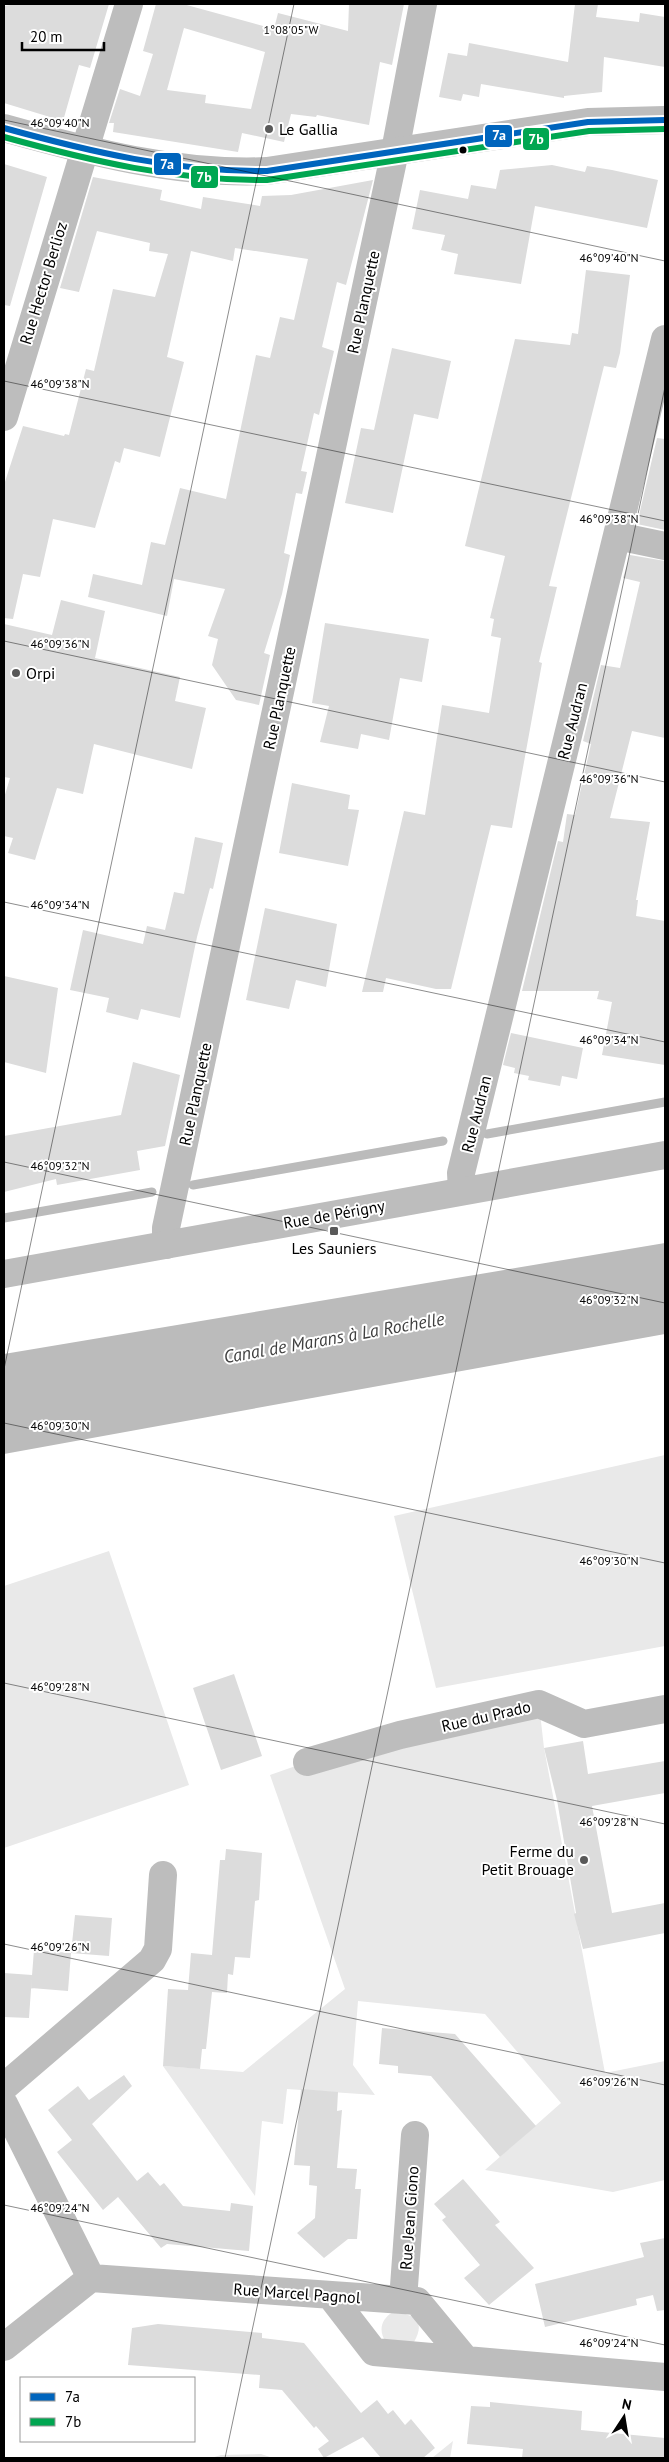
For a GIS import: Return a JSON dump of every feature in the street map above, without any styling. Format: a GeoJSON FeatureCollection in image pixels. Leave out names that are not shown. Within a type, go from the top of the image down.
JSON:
{"type":"FeatureCollection","features":[{"type":"Feature","properties":{"kind":"street","name":"Rue Hector Berlioz"},"geometry":{"type":"LineString","coordinates":[[4,417],[83,150],[129,4]]}},
{"type":"Feature","properties":{"kind":"street","name":"Rue Planquette"},"geometry":{"type":"LineString","coordinates":[[166,1245],[166,1228],[395,151],[423,4]]}},
{"type":"Feature","properties":{"kind":"street"},"geometry":{"type":"LineString","coordinates":[[4,128],[83,150],[177,168],[228,173],[267,171],[588,122],[665,120]]}},
{"type":"Feature","properties":{"kind":"street","name":"Rue Audran"},"geometry":{"type":"LineString","coordinates":[[462,1191],[464,1163],[665,338]]}},
{"type":"Feature","properties":{"kind":"street"},"geometry":{"type":"LineString","coordinates":[[617,536],[665,546]]}},
{"type":"Feature","properties":{"kind":"street","name":"Rue de Périgny"},"geometry":{"type":"LineString","coordinates":[[4,1274],[665,1155]]}},
{"type":"Feature","properties":{"kind":"street","name":"Rue du Prado"},"geometry":{"type":"LineString","coordinates":[[307,1762],[400,1735],[539,1704],[584,1724],[665,1709]]}},
{"type":"Feature","properties":{"kind":"street"},"geometry":{"type":"LineString","coordinates":[[4,2087],[152,1960],[158,1949],[163,1875]]}},
{"type":"Feature","properties":{"kind":"street"},"geometry":{"type":"LineString","coordinates":[[4,2104],[90,2278],[4,2347]]}},
{"type":"Feature","properties":{"kind":"street","name":"Rue Jean Giono"},"geometry":{"type":"LineString","coordinates":[[403,2300],[415,2135]]}},
{"type":"Feature","properties":{"kind":"street","name":"Rue Marcel Pagnol"},"geometry":{"type":"LineString","coordinates":[[90,2278],[417,2301],[465,2359]]}},
{"type":"Feature","properties":{"kind":"street"},"geometry":{"type":"LineString","coordinates":[[330,2295],[374,2352],[661,2372]]}},
{"type":"Feature","properties":{"kind":"shaded area"},"geometry":{"type":"Polygon","coordinates":[[[665,1455],[665,1646],[436,1688],[394,1516],[665,1455]]]}},
{"type":"Feature","properties":{"kind":"shaded area"},"geometry":{"type":"Polygon","coordinates":[[[109,1551],[189,1785],[4,1848],[4,1586],[109,1551]]]}},
{"type":"Feature","properties":{"kind":"shaded area"},"geometry":{"type":"Polygon","coordinates":[[[539,1704],[544,1748],[605,2073],[665,2061],[665,2180],[613,2192],[485,2170],[561,2103],[485,2014],[358,2001],[353,2065],[375,2095],[287,2089],[283,2124],[262,2121],[255,2196],[163,2066],[243,2072],[345,1989],[270,1775],[307,1762],[539,1704]]]}},
{"type":"Feature","properties":{"kind":"shaded area"},"geometry":{"type":"Polygon","coordinates":[[[393,2312],[406,2314],[416,2319],[419,2328],[414,2342],[386,2342],[382,2334],[382,2326],[386,2318],[393,2312]]]}},
{"type":"Feature","properties":{"kind":"shaded area"},"geometry":{"type":"Polygon","coordinates":[[[453,2441],[450,2458],[432,2458],[453,2441]]]}},
{"type":"Feature","properties":{"kind":"shaded area"},"geometry":{"type":"Polygon","coordinates":[[[261,2454],[273,2458],[211,2458],[221,2455],[261,2454]]]}},
{"type":"Feature","properties":{"kind":"water","name":"Canal de Marans à La Rochelle"},"geometry":{"type":"Polygon","coordinates":[[[665,1243],[665,1334],[4,1454],[4,1354],[665,1243]]]}},
{"type":"Feature","properties":{"kind":"building"},"geometry":{"type":"Polygon","coordinates":[[[17,4],[109,4],[90,68],[79,65],[63,121],[4,103],[4,6],[17,4]]]}},
{"type":"Feature","properties":{"kind":"building"},"geometry":{"type":"Polygon","coordinates":[[[156,4],[183,4],[274,29],[278,13],[348,31],[349,4],[404,4],[392,65],[380,62],[369,125],[317,115],[316,117],[291,114],[284,142],[242,133],[238,152],[113,132],[114,123],[109,123],[120,89],[140,96],[153,54],[143,51],[156,4]],[[184,28],[167,90],[206,95],[205,103],[251,109],[265,52],[184,28]]]}},
{"type":"Feature","properties":{"kind":"building"},"geometry":{"type":"Polygon","coordinates":[[[575,4],[598,4],[596,17],[639,22],[640,13],[665,17],[665,67],[604,57],[602,92],[564,96],[564,98],[481,84],[479,97],[463,94],[461,101],[439,97],[448,53],[467,56],[469,43],[568,62],[575,4]]]}},
{"type":"Feature","properties":{"kind":"building"},"geometry":{"type":"Polygon","coordinates":[[[4,164],[47,177],[10,306],[4,305],[4,164]]]}},
{"type":"Feature","properties":{"kind":"building"},"geometry":{"type":"Polygon","coordinates":[[[552,165],[585,172],[587,166],[658,180],[647,228],[535,206],[521,284],[454,274],[458,254],[441,250],[445,235],[412,229],[420,190],[468,199],[471,185],[496,189],[500,170],[552,165]]]}},
{"type":"Feature","properties":{"kind":"building"},"geometry":{"type":"Polygon","coordinates":[[[93,177],[162,190],[160,200],[201,209],[203,197],[260,206],[262,196],[291,195],[373,180],[346,285],[337,282],[322,347],[334,351],[319,415],[314,413],[301,471],[307,472],[302,494],[296,493],[284,553],[290,555],[282,594],[264,653],[270,655],[259,705],[236,700],[212,665],[218,639],[208,636],[225,589],[174,579],[167,616],[88,597],[93,574],[142,585],[151,542],[165,545],[180,488],[226,499],[256,355],[270,358],[280,317],[294,320],[308,259],[235,248],[233,261],[191,251],[167,357],[184,362],[160,457],[124,448],[120,463],[115,461],[95,528],[53,519],[40,577],[23,574],[13,619],[4,618],[4,485],[23,426],[64,436],[65,434],[69,435],[86,369],[94,371],[113,289],[155,297],[168,254],[149,251],[150,243],[97,231],[79,292],[60,288],[93,177]]]}},
{"type":"Feature","properties":{"kind":"building"},"geometry":{"type":"Polygon","coordinates":[[[586,270],[630,275],[620,353],[616,368],[604,366],[549,586],[557,587],[539,662],[542,663],[512,828],[491,825],[451,989],[436,989],[386,978],[383,992],[362,992],[404,811],[425,815],[442,705],[489,713],[501,638],[491,636],[494,619],[490,618],[505,556],[465,546],[515,339],[570,345],[572,333],[578,334],[586,270]]]}},
{"type":"Feature","properties":{"kind":"building"},"geometry":{"type":"Polygon","coordinates":[[[392,348],[451,361],[438,419],[414,414],[393,513],[345,503],[361,428],[374,430],[392,348]]]}},
{"type":"Feature","properties":{"kind":"building"},"geometry":{"type":"Polygon","coordinates":[[[657,438],[665,439],[665,530],[637,524],[657,438]]]}},
{"type":"Feature","properties":{"kind":"building"},"geometry":{"type":"Polygon","coordinates":[[[630,555],[665,561],[665,738],[632,731],[610,818],[650,822],[636,900],[638,900],[636,916],[665,921],[665,1065],[602,1055],[612,1002],[597,999],[599,991],[522,991],[558,841],[563,842],[567,814],[575,815],[591,744],[583,741],[601,665],[620,668],[640,582],[623,578],[630,555]]]}},
{"type":"Feature","properties":{"kind":"building"},"geometry":{"type":"Polygon","coordinates":[[[61,600],[105,611],[95,658],[180,677],[175,701],[206,708],[192,769],[94,744],[83,794],[57,788],[35,860],[8,853],[13,838],[4,836],[4,798],[10,778],[4,777],[4,624],[52,635],[61,600]]]}},
{"type":"Feature","properties":{"kind":"building"},"geometry":{"type":"Polygon","coordinates":[[[325,623],[429,639],[422,682],[400,678],[389,740],[361,734],[358,749],[320,742],[329,706],[312,703],[325,623]]]}},
{"type":"Feature","properties":{"kind":"building"},"geometry":{"type":"Polygon","coordinates":[[[292,783],[350,795],[348,809],[359,810],[348,866],[279,853],[292,783]]]}},
{"type":"Feature","properties":{"kind":"building"},"geometry":{"type":"Polygon","coordinates":[[[195,837],[223,843],[213,889],[210,888],[197,937],[180,1018],[141,1009],[138,1020],[106,1012],[109,998],[70,990],[83,930],[143,944],[147,926],[165,930],[174,892],[184,894],[195,837]]]}},
{"type":"Feature","properties":{"kind":"building"},"geometry":{"type":"Polygon","coordinates":[[[265,908],[337,924],[326,987],[296,980],[289,1009],[246,1000],[265,908]]]}},
{"type":"Feature","properties":{"kind":"building"},"geometry":{"type":"Polygon","coordinates":[[[4,976],[58,988],[46,1073],[4,1062],[4,976]]]}},
{"type":"Feature","properties":{"kind":"building"},"geometry":{"type":"Polygon","coordinates":[[[511,1033],[583,1048],[577,1079],[562,1076],[560,1086],[528,1080],[529,1076],[514,1073],[515,1068],[503,1065],[511,1033]]]}},
{"type":"Feature","properties":{"kind":"building"},"geometry":{"type":"Polygon","coordinates":[[[133,1062],[180,1075],[165,1146],[137,1151],[140,1170],[57,1185],[56,1179],[4,1192],[4,1136],[121,1115],[133,1062]]]}},
{"type":"Feature","properties":{"kind":"building"},"geometry":{"type":"Polygon","coordinates":[[[234,1674],[262,1756],[221,1770],[193,1688],[234,1674]]]}},
{"type":"Feature","properties":{"kind":"building","name":"Ferme du Petit Brouage"},"geometry":{"type":"Polygon","coordinates":[[[583,1741],[588,1774],[665,1761],[665,1793],[592,1806],[612,1913],[665,1903],[665,1933],[583,1949],[574,1914],[576,1913],[557,1800],[544,1748],[583,1741]]]}},
{"type":"Feature","properties":{"kind":"building"},"geometry":{"type":"Polygon","coordinates":[[[226,1849],[262,1853],[259,1900],[255,1901],[250,1958],[235,1957],[233,1975],[228,1974],[227,1993],[212,1992],[206,2049],[202,2049],[200,2069],[163,2066],[168,1989],[188,1990],[191,1953],[212,1955],[220,1860],[225,1860],[226,1849]]]}},
{"type":"Feature","properties":{"kind":"building"},"geometry":{"type":"Polygon","coordinates":[[[75,1915],[112,1918],[109,1956],[71,1953],[75,1915]]]}},
{"type":"Feature","properties":{"kind":"building"},"geometry":{"type":"Polygon","coordinates":[[[34,1950],[71,1953],[68,1991],[31,1988],[34,1950]]]}},
{"type":"Feature","properties":{"kind":"building"},"geometry":{"type":"Polygon","coordinates":[[[4,1973],[32,1975],[29,2018],[4,2017],[4,1973]]]}},
{"type":"Feature","properties":{"kind":"building"},"geometry":{"type":"Polygon","coordinates":[[[382,2028],[455,2034],[536,2126],[500,2157],[431,2076],[398,2073],[398,2066],[379,2064],[382,2028]]]}},
{"type":"Feature","properties":{"kind":"building"},"geometry":{"type":"Polygon","coordinates":[[[124,2075],[132,2086],[92,2124],[137,2181],[148,2172],[160,2186],[164,2183],[183,2206],[230,2211],[231,2203],[253,2206],[249,2251],[167,2244],[161,2248],[118,2197],[103,2210],[57,2152],[72,2140],[48,2110],[78,2086],[89,2100],[124,2075]]]}},
{"type":"Feature","properties":{"kind":"building"},"geometry":{"type":"Polygon","coordinates":[[[301,2089],[338,2092],[337,2111],[342,2110],[337,2168],[357,2169],[355,2189],[361,2189],[357,2239],[348,2239],[324,2258],[297,2233],[315,2218],[317,2186],[309,2185],[310,2166],[294,2165],[301,2089]]]}},
{"type":"Feature","properties":{"kind":"building"},"geometry":{"type":"Polygon","coordinates":[[[463,2179],[500,2222],[495,2225],[534,2268],[489,2305],[464,2278],[480,2265],[442,2220],[446,2217],[434,2204],[463,2179]]]}},
{"type":"Feature","properties":{"kind":"building"},"geometry":{"type":"Polygon","coordinates":[[[665,2238],[665,2310],[657,2311],[653,2295],[636,2299],[637,2305],[545,2327],[535,2284],[644,2257],[640,2243],[665,2238]]]}},
{"type":"Feature","properties":{"kind":"building"},"geometry":{"type":"Polygon","coordinates":[[[158,2324],[262,2333],[262,2338],[304,2343],[361,2413],[377,2400],[388,2414],[393,2410],[405,2425],[411,2419],[435,2448],[423,2458],[381,2458],[363,2437],[324,2458],[318,2449],[329,2441],[316,2426],[314,2428],[282,2390],[259,2388],[260,2375],[128,2365],[132,2328],[158,2324]]]}},
{"type":"Feature","properties":{"kind":"building"},"geometry":{"type":"Polygon","coordinates":[[[490,2402],[582,2411],[581,2430],[665,2438],[665,2458],[522,2458],[523,2449],[467,2444],[471,2406],[490,2407],[490,2402]]]}},
{"type":"Feature","properties":{"kind":"waterway"},"geometry":{"type":"LineString","coordinates":[[487,1134],[665,1102]]}},
{"type":"Feature","properties":{"kind":"waterway"},"geometry":{"type":"LineString","coordinates":[[193,1185],[443,1141]]}},
{"type":"Feature","properties":{"kind":"waterway"},"geometry":{"type":"LineString","coordinates":[[4,1218],[152,1192]]}},
{"type":"Feature","properties":{"kind":"transit line","name":"7a"},"geometry":{"type":"LineString","coordinates":[[4,128],[134,159],[200,168],[267,171],[588,122],[665,120]]}},
{"type":"Feature","properties":{"kind":"transit line","name":"7b"},"geometry":{"type":"LineString","coordinates":[[4,137],[134,168],[200,177],[267,180],[589,131],[665,129]]}},
{"type":"Feature","properties":{"kind":"place","name":"Le Gallia"},"geometry":{"type":"Point","coordinates":[269,129]}},
{"type":"Feature","properties":{"kind":"place","name":"Orpi"},"geometry":{"type":"Point","coordinates":[16,673]}},
{"type":"Feature","properties":{"kind":"place","name":"Les Sauniers"},"geometry":{"type":"Point","coordinates":[334,1231]}},
{"type":"Feature","properties":{"kind":"place","name":"Ferme du Petit Brouage"},"geometry":{"type":"Point","coordinates":[584,1860]}}]}
